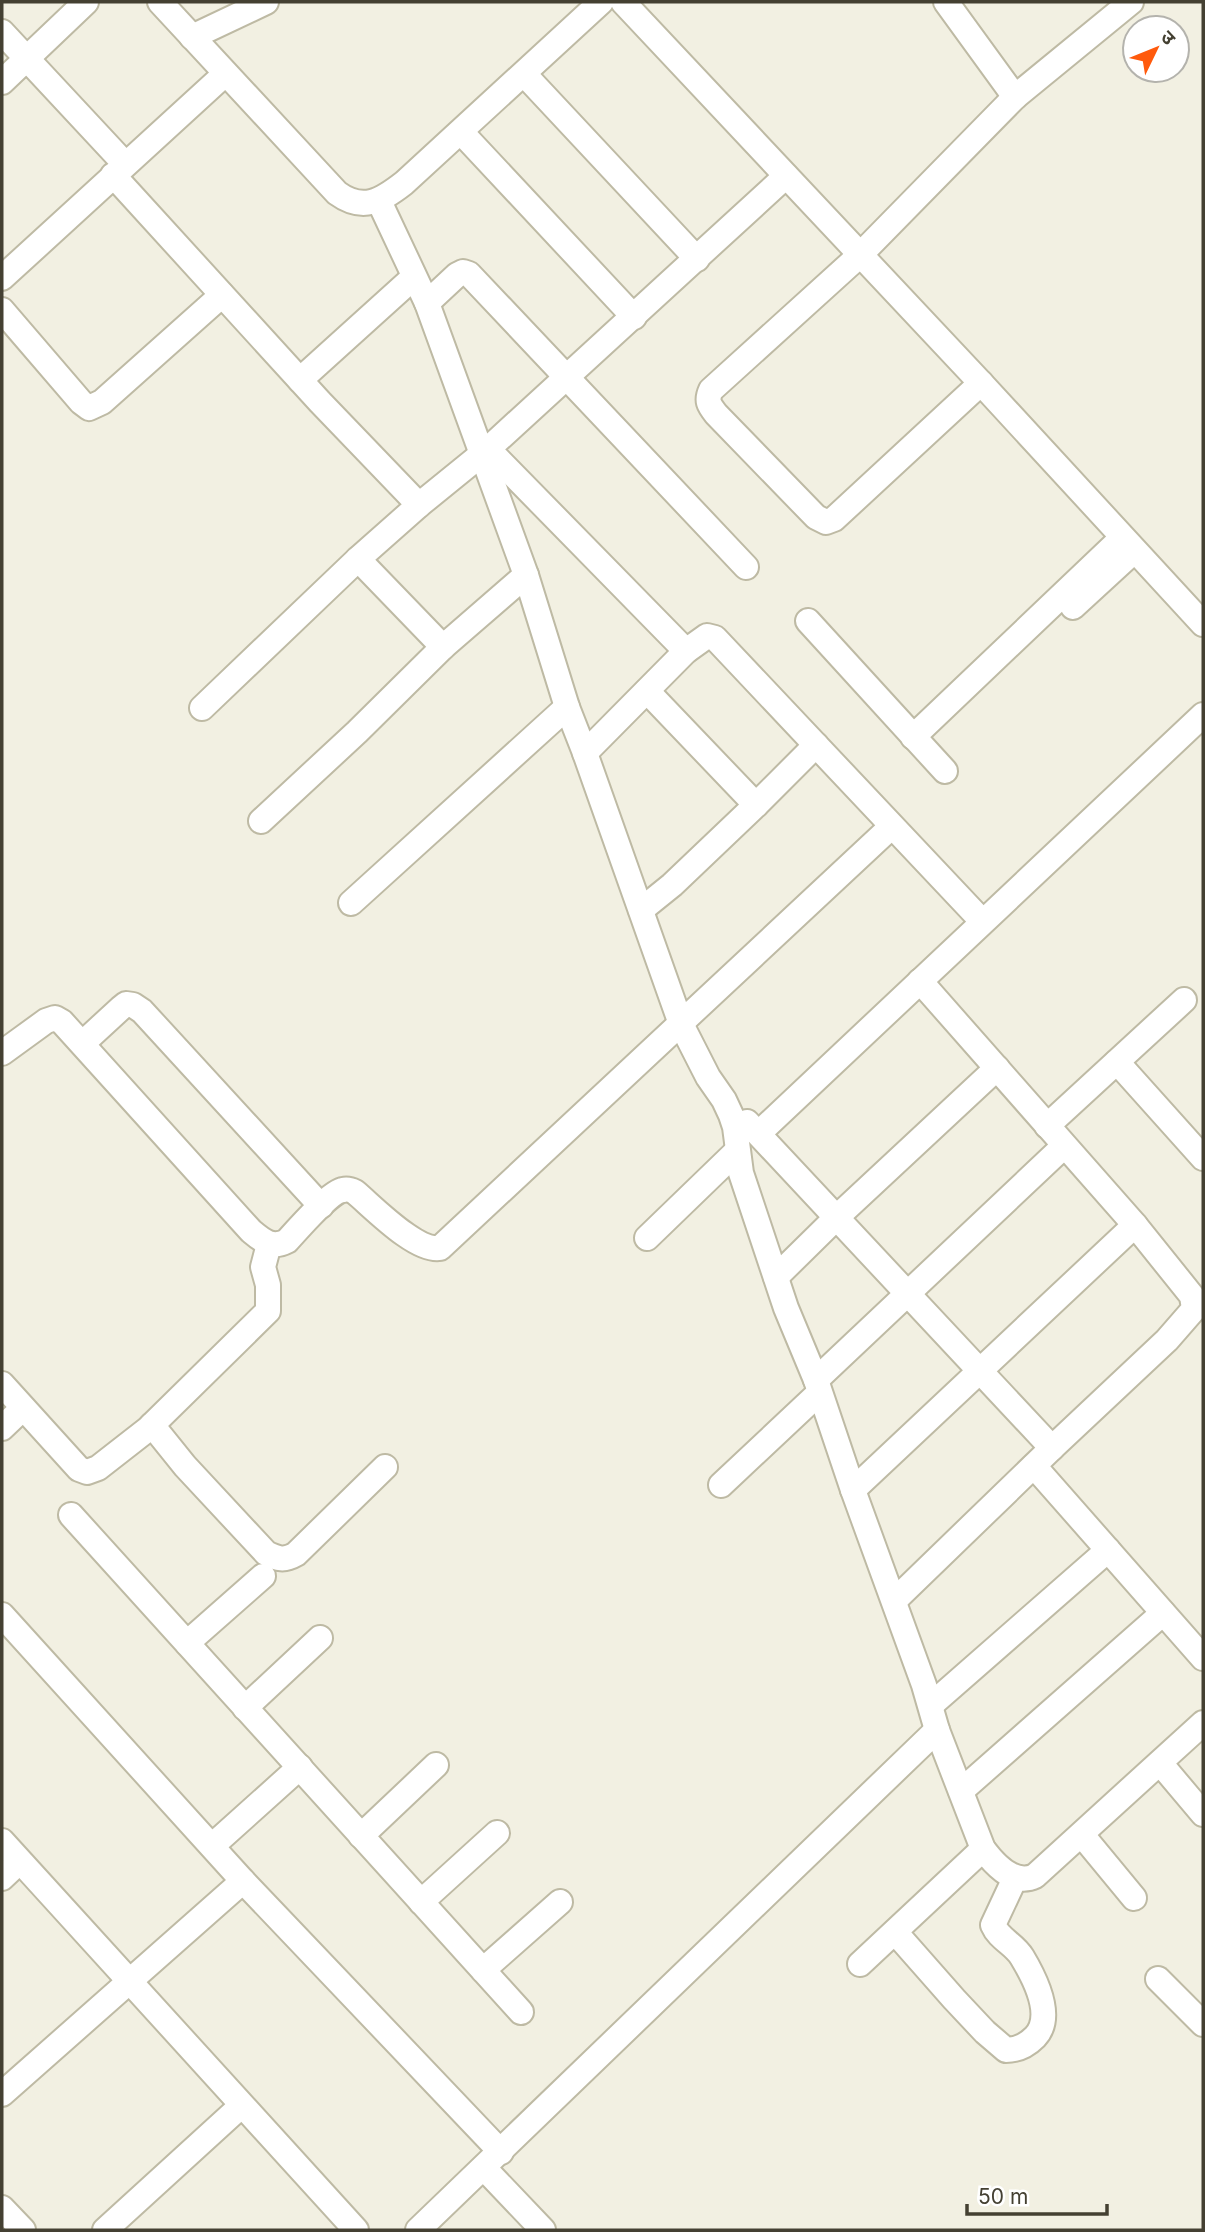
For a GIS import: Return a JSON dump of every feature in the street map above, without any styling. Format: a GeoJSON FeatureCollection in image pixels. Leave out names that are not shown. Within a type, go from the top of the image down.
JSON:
{"type":"FeatureCollection","features":[{"type":"Feature","properties":{"kind":"street"},"geometry":{"type":"LineString","coordinates":[[2,82],[86,2]]}},
{"type":"Feature","properties":{"kind":"street"},"geometry":{"type":"LineString","coordinates":[[160,2],[337,193],[350,202],[379,201],[404,183],[601,2]]}},
{"type":"Feature","properties":{"kind":"street"},"geometry":{"type":"LineString","coordinates":[[192,37],[266,2]]}},
{"type":"Feature","properties":{"kind":"street"},"geometry":{"type":"LineString","coordinates":[[623,2],[982,383],[1203,624]]}},
{"type":"Feature","properties":{"kind":"street"},"geometry":{"type":"LineString","coordinates":[[946,2],[1015,97]]}},
{"type":"Feature","properties":{"kind":"street"},"geometry":{"type":"LineString","coordinates":[[982,383],[834,519],[826,522],[816,517],[716,414],[709,405],[708,398],[711,390],[860,255],[1015,97],[1132,2]]}},
{"type":"Feature","properties":{"kind":"street"},"geometry":{"type":"LineString","coordinates":[[2,32],[222,295],[419,505]]}},
{"type":"Feature","properties":{"kind":"street"},"geometry":{"type":"LineString","coordinates":[[2,278],[225,74]]}},
{"type":"Feature","properties":{"kind":"street"},"geometry":{"type":"LineString","coordinates":[[524,74],[697,259]]}},
{"type":"Feature","properties":{"kind":"street"},"geometry":{"type":"LineString","coordinates":[[461,132],[634,317]]}},
{"type":"Feature","properties":{"kind":"street"},"geometry":{"type":"LineString","coordinates":[[202,708],[358,559],[485,451],[786,176]]}},
{"type":"Feature","properties":{"kind":"street"},"geometry":{"type":"LineString","coordinates":[[379,201],[426,303],[485,451],[567,707],[681,1024],[708,1077],[724,1100],[759,1133],[979,1373],[1052,1448]]}},
{"type":"Feature","properties":{"kind":"street"},"geometry":{"type":"LineString","coordinates":[[426,303],[457,275],[463,272],[468,274],[747,567]]}},
{"type":"Feature","properties":{"kind":"street"},"geometry":{"type":"LineString","coordinates":[[300,380],[414,276]]}},
{"type":"Feature","properties":{"kind":"street"},"geometry":{"type":"LineString","coordinates":[[2,310],[89,408],[102,402],[222,295]]}},
{"type":"Feature","properties":{"kind":"street"},"geometry":{"type":"LineString","coordinates":[[485,451],[685,651]]}},
{"type":"Feature","properties":{"kind":"street"},"geometry":{"type":"LineString","coordinates":[[918,743],[1128,544]]}},
{"type":"Feature","properties":{"kind":"street"},"geometry":{"type":"LineString","coordinates":[[358,559],[443,647]]}},
{"type":"Feature","properties":{"kind":"street"},"geometry":{"type":"LineString","coordinates":[[261,821],[443,647],[526,575]]}},
{"type":"Feature","properties":{"kind":"street"},"geometry":{"type":"LineString","coordinates":[[808,621],[945,771]]}},
{"type":"Feature","properties":{"kind":"street"},"geometry":{"type":"LineString","coordinates":[[585,752],[685,651],[707,636],[715,638],[982,921]]}},
{"type":"Feature","properties":{"kind":"street"},"geometry":{"type":"LineString","coordinates":[[647,691],[756,805]]}},
{"type":"Feature","properties":{"kind":"street"},"geometry":{"type":"LineString","coordinates":[[351,903],[567,707]]}},
{"type":"Feature","properties":{"kind":"street"},"geometry":{"type":"LineString","coordinates":[[759,1133],[1203,715]]}},
{"type":"Feature","properties":{"kind":"street"},"geometry":{"type":"LineString","coordinates":[[641,910],[672,885],[816,745]]}},
{"type":"Feature","properties":{"kind":"street"},"geometry":{"type":"LineString","coordinates":[[2,1054],[37,1027],[55,1018],[72,1031],[251,1231],[269,1244],[287,1241],[321,1206],[338,1191],[345,1189],[355,1192],[407,1236],[425,1247],[440,1248],[891,827]]}},
{"type":"Feature","properties":{"kind":"street"},"geometry":{"type":"LineString","coordinates":[[894,1601],[1167,1340],[1194,1309],[1192,1296],[1135,1225],[920,981]]}},
{"type":"Feature","properties":{"kind":"street"},"geometry":{"type":"LineString","coordinates":[[1047,1126],[1184,1000]]}},
{"type":"Feature","properties":{"kind":"street"},"geometry":{"type":"LineString","coordinates":[[83,1043],[126,1004],[142,1011],[321,1206]]}},
{"type":"Feature","properties":{"kind":"street"},"geometry":{"type":"LineString","coordinates":[[1117,1062],[1203,1158]]}},
{"type":"Feature","properties":{"kind":"street"},"geometry":{"type":"LineString","coordinates":[[776,1277],[997,1068]]}},
{"type":"Feature","properties":{"kind":"street"},"geometry":{"type":"LineString","coordinates":[[724,1100],[735,1127],[741,1173],[786,1308],[818,1387],[931,1705],[937,1730],[983,1849],[1015,1878],[1022,1880],[1035,1876],[1203,1723]]}},
{"type":"Feature","properties":{"kind":"street"},"geometry":{"type":"LineString","coordinates":[[721,1485],[909,1294],[1064,1146]]}},
{"type":"Feature","properties":{"kind":"street"},"geometry":{"type":"LineString","coordinates":[[647,1238],[737,1151]]}},
{"type":"Feature","properties":{"kind":"street"},"geometry":{"type":"LineString","coordinates":[[853,1490],[1135,1225]]}},
{"type":"Feature","properties":{"kind":"street"},"geometry":{"type":"LineString","coordinates":[[2,1384],[79,1469],[87,1472],[98,1468],[152,1425],[268,1311],[268,1285],[263,1267],[269,1244]]}},
{"type":"Feature","properties":{"kind":"street"},"geometry":{"type":"LineString","coordinates":[[2,1428],[23,1408]]}},
{"type":"Feature","properties":{"kind":"street"},"geometry":{"type":"LineString","coordinates":[[152,1425],[208,1492],[266,1553],[277,1559],[286,1559],[296,1554],[385,1467]]}},
{"type":"Feature","properties":{"kind":"street"},"geometry":{"type":"LineString","coordinates":[[1034,1466],[1203,1658]]}},
{"type":"Feature","properties":{"kind":"street"},"geometry":{"type":"LineString","coordinates":[[71,1515],[521,2012]]}},
{"type":"Feature","properties":{"kind":"street"},"geometry":{"type":"LineString","coordinates":[[931,1705],[1108,1550]]}},
{"type":"Feature","properties":{"kind":"street"},"geometry":{"type":"LineString","coordinates":[[187,1643],[263,1576]]}},
{"type":"Feature","properties":{"kind":"street"},"geometry":{"type":"LineString","coordinates":[[961,1791],[1163,1613]]}},
{"type":"Feature","properties":{"kind":"street"},"geometry":{"type":"LineString","coordinates":[[2,1615],[492,2160],[543,2230]]}},
{"type":"Feature","properties":{"kind":"street"},"geometry":{"type":"LineString","coordinates":[[246,1708],[320,1638]]}},
{"type":"Feature","properties":{"kind":"street"},"geometry":{"type":"LineString","coordinates":[[418,2230],[937,1730]]}},
{"type":"Feature","properties":{"kind":"street"},"geometry":{"type":"LineString","coordinates":[[1160,1763],[1203,1814]]}},
{"type":"Feature","properties":{"kind":"street"},"geometry":{"type":"LineString","coordinates":[[361,1836],[436,1765]]}},
{"type":"Feature","properties":{"kind":"street"},"geometry":{"type":"LineString","coordinates":[[212,1846],[300,1768]]}},
{"type":"Feature","properties":{"kind":"street"},"geometry":{"type":"LineString","coordinates":[[421,1902],[497,1833]]}},
{"type":"Feature","properties":{"kind":"street"},"geometry":{"type":"LineString","coordinates":[[1082,1835],[1134,1898]]}},
{"type":"Feature","properties":{"kind":"street"},"geometry":{"type":"LineString","coordinates":[[2,1841],[10,1870],[130,1982],[242,2106],[344,2226]]}},
{"type":"Feature","properties":{"kind":"street"},"geometry":{"type":"LineString","coordinates":[[860,1964],[983,1849]]}},
{"type":"Feature","properties":{"kind":"street"},"geometry":{"type":"LineString","coordinates":[[895,1932],[985,2032],[1006,2050],[1019,2048],[1038,2034],[1044,2024],[1044,2018],[1039,1992],[1021,1956],[996,1932],[993,1925],[1015,1878]]}},
{"type":"Feature","properties":{"kind":"street"},"geometry":{"type":"LineString","coordinates":[[2,2092],[243,1881]]}},
{"type":"Feature","properties":{"kind":"street"},"geometry":{"type":"LineString","coordinates":[[483,1970],[560,1902]]}},
{"type":"Feature","properties":{"kind":"street"},"geometry":{"type":"LineString","coordinates":[[1158,1979],[1203,2024]]}},
{"type":"Feature","properties":{"kind":"street"},"geometry":{"type":"LineString","coordinates":[[105,2230],[242,2106]]}},
{"type":"Feature","properties":{"kind":"street"},"geometry":{"type":"LineString","coordinates":[[2,2208],[23,2230]]}}]}
